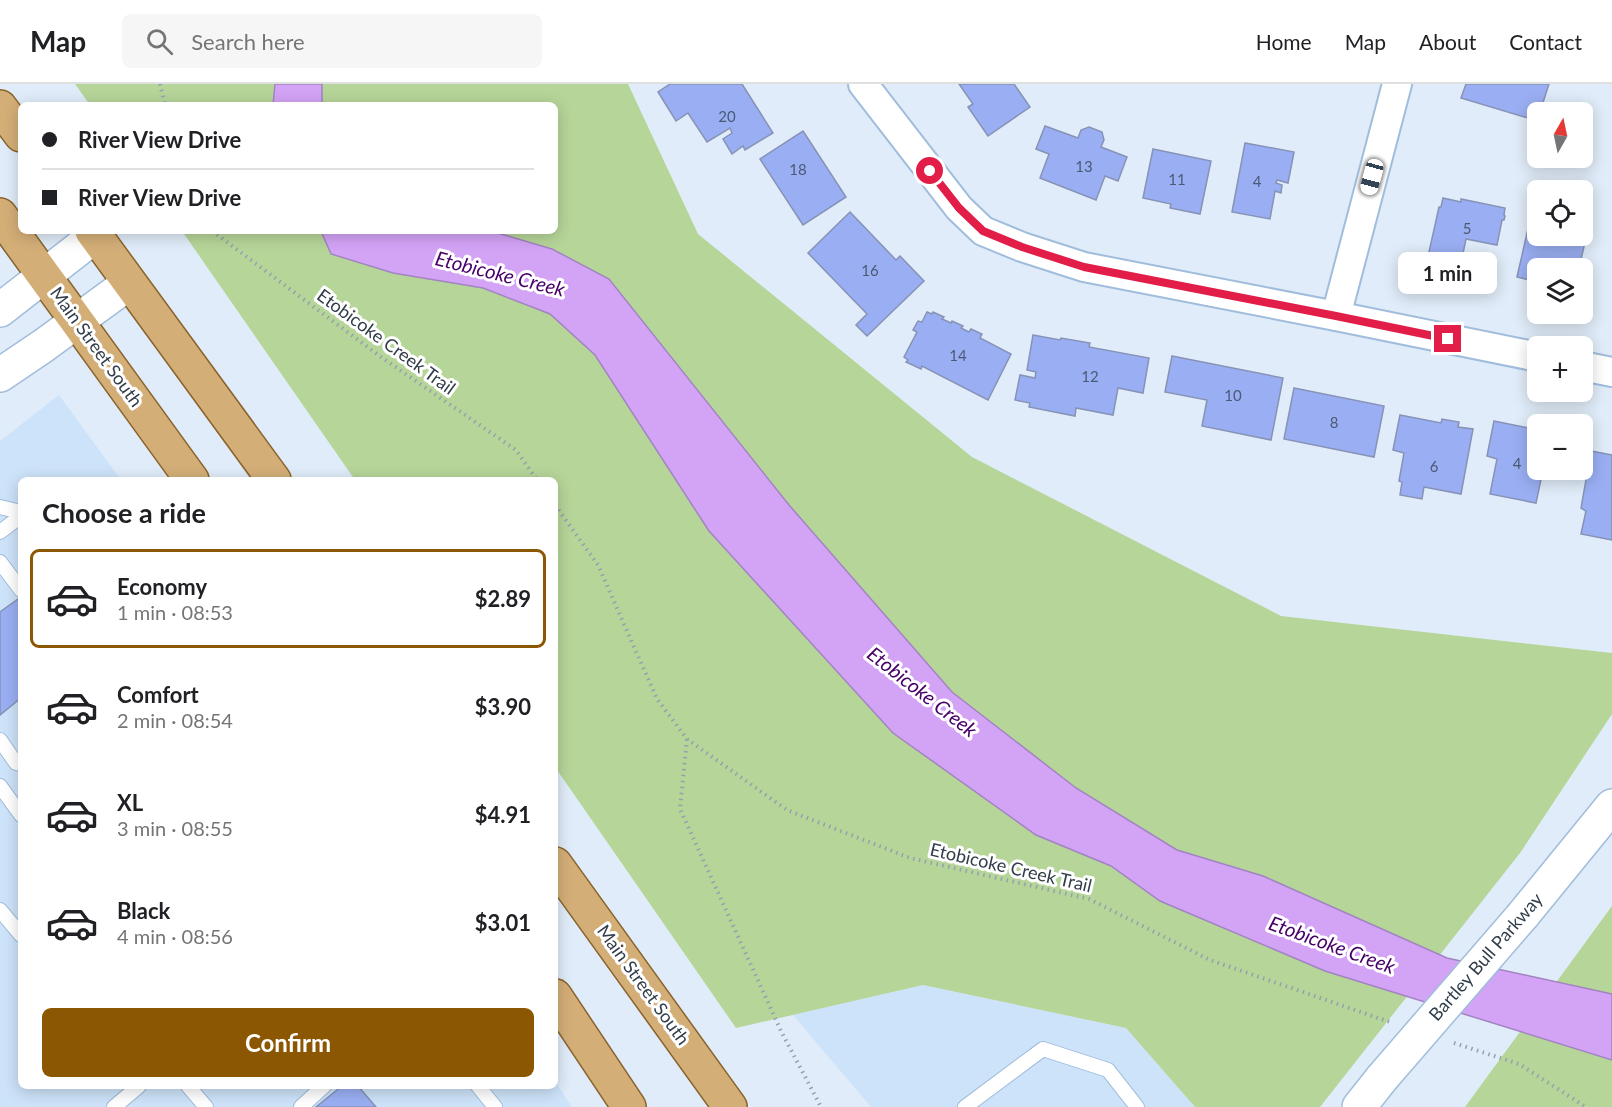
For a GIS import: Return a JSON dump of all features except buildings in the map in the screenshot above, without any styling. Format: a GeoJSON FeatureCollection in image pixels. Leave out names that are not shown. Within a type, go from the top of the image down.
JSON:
{"type":"FeatureCollection","features":[{"type":"Feature","properties":{"kind":"main road"},"geometry":{"type":"LineString","coordinates":[[0,107],[18,131]]}},
{"type":"Feature","properties":{"kind":"main road","name":"Main Street South"},"geometry":{"type":"LineString","coordinates":[[0,215],[190,477]]}},
{"type":"Feature","properties":{"kind":"main road"},"geometry":{"type":"LineString","coordinates":[[93,234],[272,477]]}},
{"type":"Feature","properties":{"kind":"main road","name":"Main Street South"},"geometry":{"type":"LineString","coordinates":[[558,868],[730,1107]]}},
{"type":"Feature","properties":{"kind":"main road"},"geometry":{"type":"LineString","coordinates":[[558,1001],[628,1107]]}},
{"type":"Feature","properties":{"kind":"street"},"geometry":{"type":"LineString","coordinates":[[863,84],[959,208],[983,231],[1022,247],[1084,267],[1527,355]]}},
{"type":"Feature","properties":{"kind":"street"},"geometry":{"type":"LineString","coordinates":[[1336,316],[1396,84]]}},
{"type":"Feature","properties":{"kind":"street"},"geometry":{"type":"LineString","coordinates":[[0,310],[93,234]]}},
{"type":"Feature","properties":{"kind":"street"},"geometry":{"type":"LineString","coordinates":[[0,375],[129,283]]}},
{"type":"Feature","properties":{"kind":"street"},"geometry":{"type":"LineString","coordinates":[[1593,368],[1612,372]]}},
{"type":"Feature","properties":{"kind":"street","name":"Bartley Bull Parkway"},"geometry":{"type":"LineString","coordinates":[[1359,1107],[1612,807]]}},
{"type":"Feature","properties":{"kind":"lane"},"geometry":{"type":"LineString","coordinates":[[0,507],[18,511]]}},
{"type":"Feature","properties":{"kind":"lane"},"geometry":{"type":"LineString","coordinates":[[0,532],[18,518]]}},
{"type":"Feature","properties":{"kind":"lane"},"geometry":{"type":"LineString","coordinates":[[0,562],[18,584]]}},
{"type":"Feature","properties":{"kind":"lane"},"geometry":{"type":"LineString","coordinates":[[0,740],[18,763]]}},
{"type":"Feature","properties":{"kind":"lane"},"geometry":{"type":"LineString","coordinates":[[0,786],[18,811]]}},
{"type":"Feature","properties":{"kind":"lane"},"geometry":{"type":"LineString","coordinates":[[0,910],[18,931]]}},
{"type":"Feature","properties":{"kind":"lane"},"geometry":{"type":"LineString","coordinates":[[965,1107],[1042,1048],[1108,1070],[1137,1107]]}},
{"type":"Feature","properties":{"kind":"lane"},"geometry":{"type":"LineString","coordinates":[[114,1107],[135,1089]]}},
{"type":"Feature","properties":{"kind":"lane"},"geometry":{"type":"LineString","coordinates":[[191,1089],[206,1107]]}},
{"type":"Feature","properties":{"kind":"lane"},"geometry":{"type":"LineString","coordinates":[[301,1107],[321,1089]]}},
{"type":"Feature","properties":{"kind":"lane"},"geometry":{"type":"LineString","coordinates":[[480,1089],[495,1107]]}},
{"type":"Feature","properties":{"kind":"path"},"geometry":{"type":"LineString","coordinates":[[160,84],[164,102]]}},
{"type":"Feature","properties":{"kind":"path","name":"Etobicoke Creek Trail"},"geometry":{"type":"LineString","coordinates":[[216,234],[381,357],[516,450],[535,477]]}},
{"type":"Feature","properties":{"kind":"path","name":"Etobicoke Creek Trail"},"geometry":{"type":"LineString","coordinates":[[558,509],[598,565],[657,699],[687,739],[787,810],[910,858],[1089,899],[1210,960],[1399,1026]]}},
{"type":"Feature","properties":{"kind":"path"},"geometry":{"type":"LineString","coordinates":[[687,739],[680,809],[781,1031],[821,1107]]}},
{"type":"Feature","properties":{"kind":"path"},"geometry":{"type":"LineString","coordinates":[[1454,1043],[1519,1064],[1586,1107]]}},
{"type":"Feature","properties":{"kind":"shaded area"},"geometry":{"type":"Polygon","coordinates":[[[59,395],[119,477],[18,477],[18,1089],[558,1089],[558,1086],[572,1107],[0,1107],[0,441],[59,395]]]}},
{"type":"Feature","properties":{"kind":"shaded area"},"geometry":{"type":"Polygon","coordinates":[[[923,985],[1126,1028],[1195,1107],[871,1107],[793,1015],[923,985]]]}},
{"type":"Feature","properties":{"kind":"green space"},"geometry":{"type":"Polygon","coordinates":[[[75,84],[628,84],[698,234],[972,457],[1281,616],[1612,653],[1612,714],[1520,853],[1320,1107],[1195,1107],[1126,1028],[923,985],[736,1028],[558,771],[558,477],[353,477],[184,234],[558,234],[558,102],[88,102],[75,84]]]}},
{"type":"Feature","properties":{"kind":"green space"},"geometry":{"type":"Polygon","coordinates":[[[1612,906],[1612,1107],[1465,1107],[1612,906]]]}},
{"type":"Feature","properties":{"kind":"water"},"geometry":{"type":"Polygon","coordinates":[[[275,84],[322,84],[322,102],[273,102],[275,84]]]}},
{"type":"Feature","properties":{"kind":"water","name":"Etobicoke Creek"},"geometry":{"type":"Polygon","coordinates":[[[322,234],[501,234],[552,249],[609,279],[789,505],[952,692],[1076,788],[1177,850],[1263,876],[1447,958],[1612,994],[1612,1060],[1325,971],[1160,901],[1111,866],[1036,835],[893,733],[709,531],[595,355],[550,314],[483,288],[393,273],[331,254],[322,234]]]}},
{"type":"Feature","properties":{"kind":"route"},"geometry":{"type":"LineString","coordinates":[[930,171],[959,208],[983,231],[1063,261],[1448,339]]}}]}
